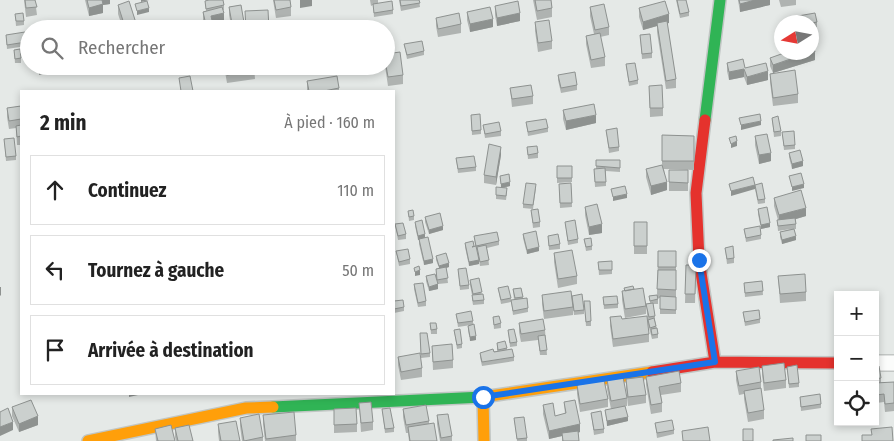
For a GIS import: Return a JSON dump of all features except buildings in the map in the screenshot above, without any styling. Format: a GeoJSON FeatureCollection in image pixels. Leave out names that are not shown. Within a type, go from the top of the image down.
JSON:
{"type":"FeatureCollection","features":[{"type":"Feature","properties":{"kind":"street"},"geometry":{"type":"LineString","coordinates":[[715,362],[699,260],[696,193],[720,0]]}},
{"type":"Feature","properties":{"kind":"street"},"geometry":{"type":"LineString","coordinates":[[88,441],[246,408],[483,397],[715,362],[834,363]]}},
{"type":"Feature","properties":{"kind":"street"},"geometry":{"type":"LineString","coordinates":[[879,363],[894,363]]}},
{"type":"Feature","properties":{"kind":"street"},"geometry":{"type":"LineString","coordinates":[[483,397],[484,441]]}},
{"type":"Feature","properties":{"kind":"traffic: fast"},"geometry":{"type":"LineString","coordinates":[[705,120],[720,0]]}},
{"type":"Feature","properties":{"kind":"traffic: fast"},"geometry":{"type":"LineString","coordinates":[[273,407],[483,397]]}},
{"type":"Feature","properties":{"kind":"traffic: slow"},"geometry":{"type":"LineString","coordinates":[[484,441],[483,397],[652,372]]}},
{"type":"Feature","properties":{"kind":"traffic: slow"},"geometry":{"type":"LineString","coordinates":[[88,441],[246,408],[273,407]]}},
{"type":"Feature","properties":{"kind":"traffic: jam"},"geometry":{"type":"LineString","coordinates":[[705,120],[696,193],[699,260],[715,362]]}},
{"type":"Feature","properties":{"kind":"traffic: jam"},"geometry":{"type":"LineString","coordinates":[[652,372],[715,362],[834,363]]}},
{"type":"Feature","properties":{"kind":"route"},"geometry":{"type":"LineString","coordinates":[[483,397],[715,362],[699,260]]}}]}
